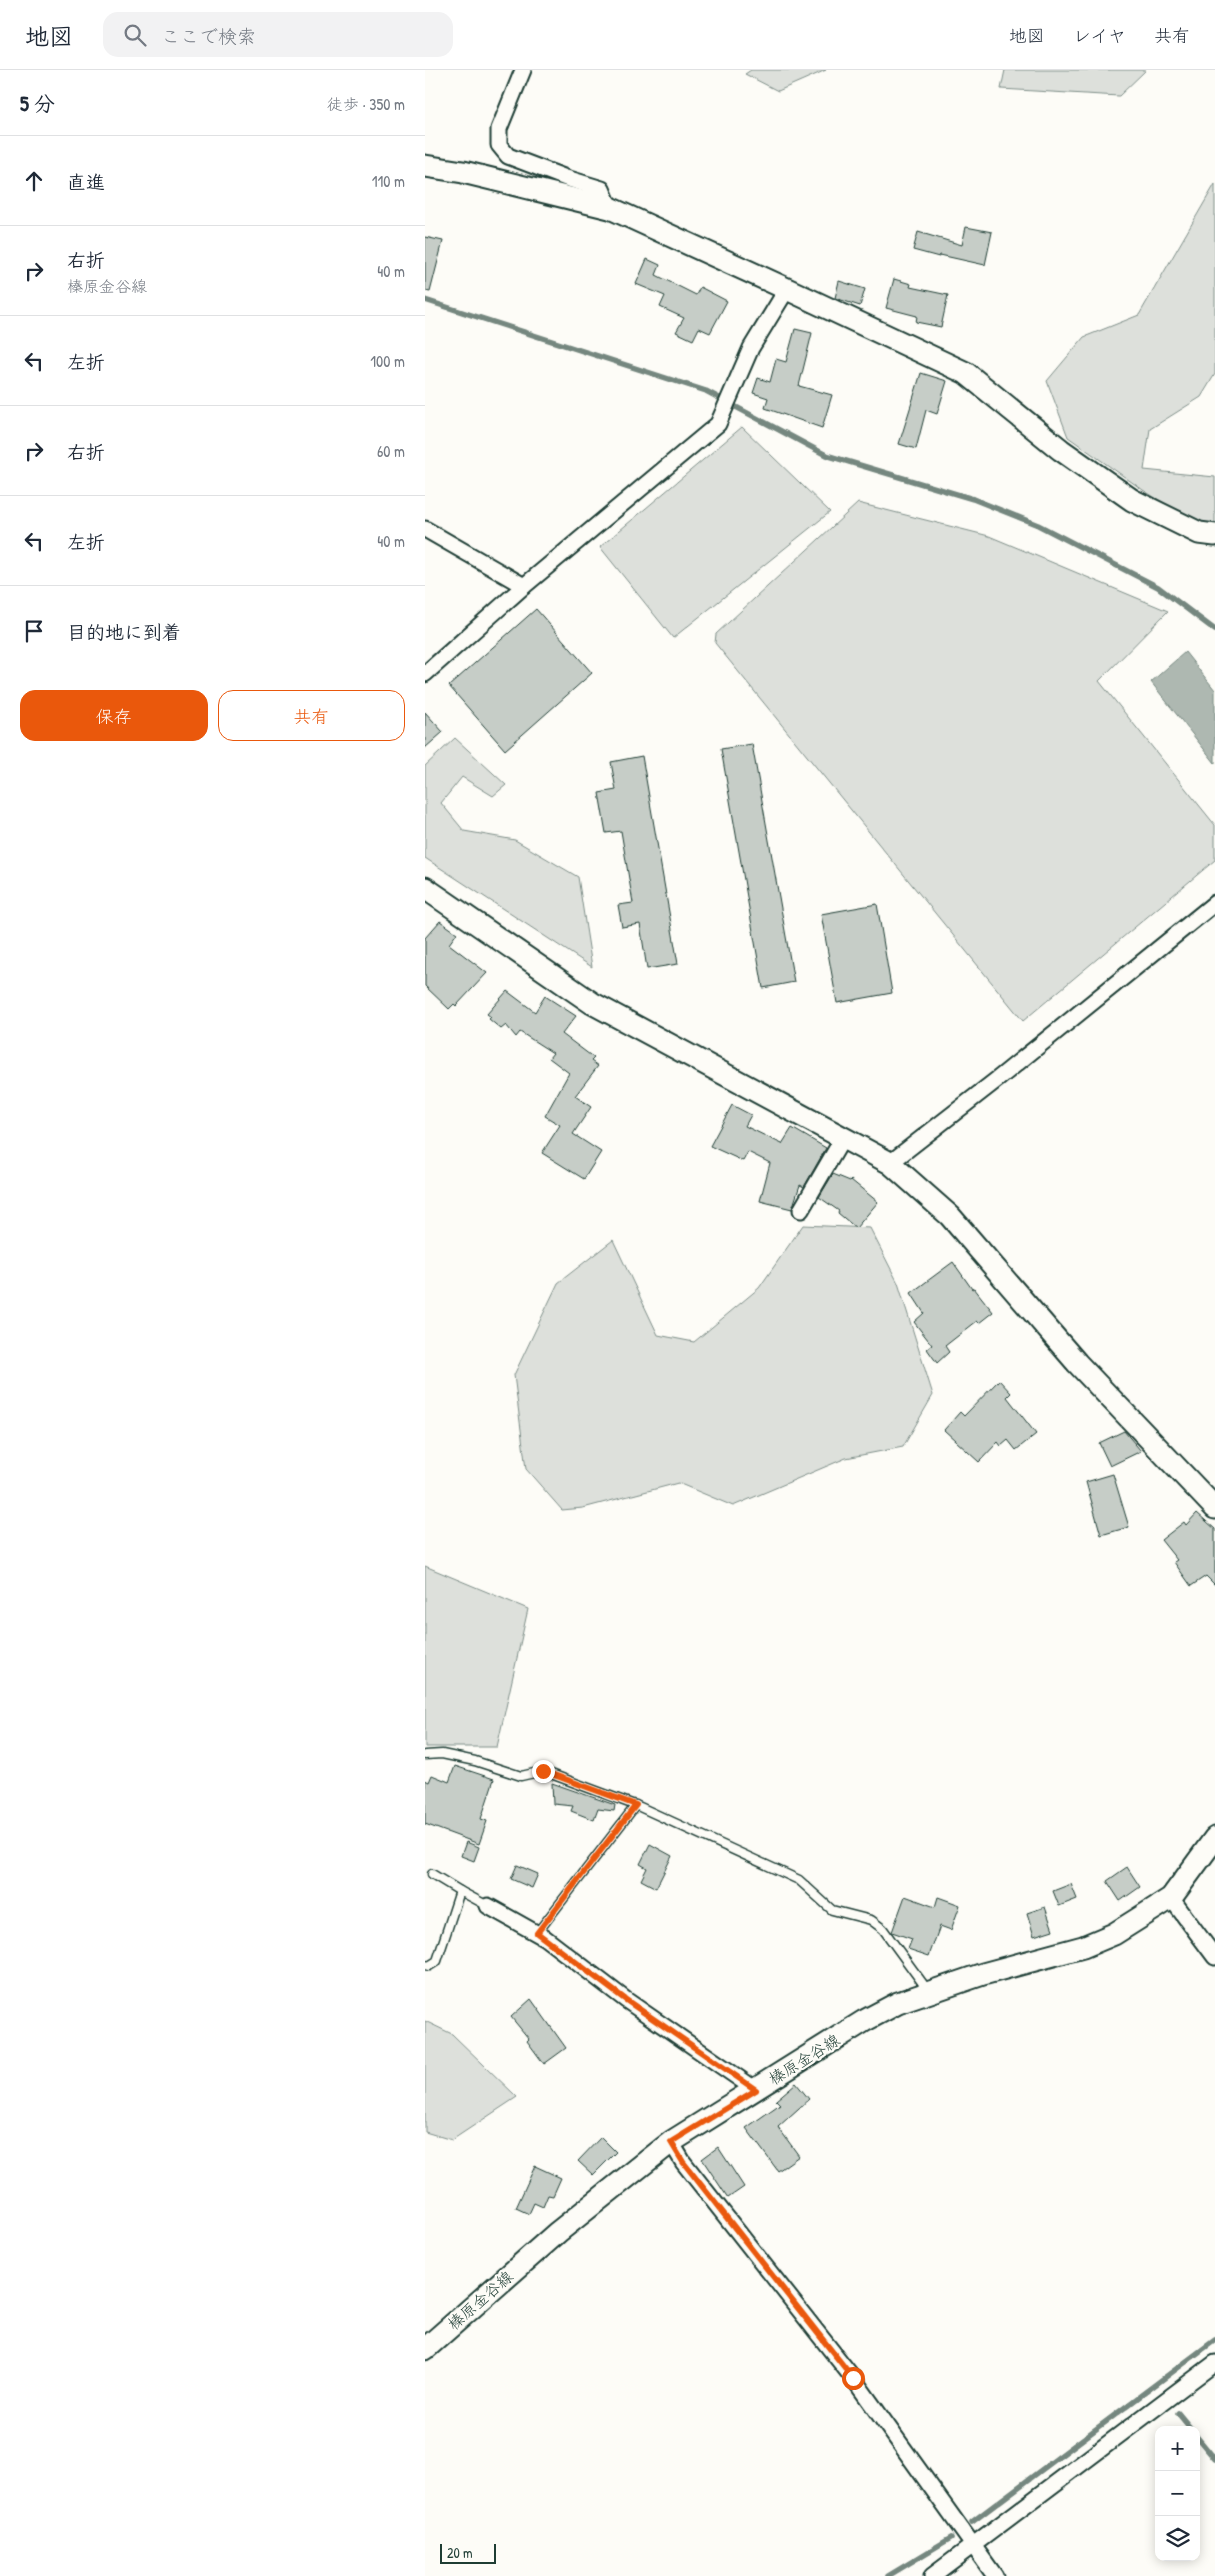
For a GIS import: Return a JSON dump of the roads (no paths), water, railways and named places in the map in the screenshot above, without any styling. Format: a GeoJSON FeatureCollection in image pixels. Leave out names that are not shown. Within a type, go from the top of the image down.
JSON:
{"type":"FeatureCollection","features":[{"type":"Feature","properties":{"kind":"street"},"geometry":{"type":"LineString","coordinates":[[523,70],[499,129],[499,145],[507,156],[602,189],[610,208]]}},
{"type":"Feature","properties":{"kind":"street"},"geometry":{"type":"LineString","coordinates":[[425,166],[463,172],[610,208],[787,289],[966,373],[1061,450],[1132,500],[1199,532],[1215,535]]}},
{"type":"Feature","properties":{"kind":"street"},"geometry":{"type":"LineString","coordinates":[[425,674],[524,586],[718,424],[751,348],[787,289]]}},
{"type":"Feature","properties":{"kind":"street"},"geometry":{"type":"LineString","coordinates":[[425,529],[524,586]]}},
{"type":"Feature","properties":{"kind":"street"},"geometry":{"type":"LineString","coordinates":[[425,888],[593,1003],[890,1163],[950,1216],[1077,1363],[1215,1508]]}},
{"type":"Feature","properties":{"kind":"street"},"geometry":{"type":"LineString","coordinates":[[890,1163],[999,1078],[1215,903]]}},
{"type":"Feature","properties":{"kind":"street"},"geometry":{"type":"LineString","coordinates":[[801,1210],[843,1138]]}},
{"type":"Feature","properties":{"kind":"street","name":"榛原金谷線"},"geometry":{"type":"LineString","coordinates":[[425,2348],[558,2232],[671,2142],[864,2021],[898,2003],[983,1974],[1091,1944],[1114,1934],[1171,1898],[1215,1838]]}},
{"type":"Feature","properties":{"kind":"street"},"geometry":{"type":"LineString","coordinates":[[1171,1898],[1215,1957]]}},
{"type":"Feature","properties":{"kind":"street"},"geometry":{"type":"LineString","coordinates":[[488,1906],[537,1933],[626,2000],[756,2090]]}},
{"type":"Feature","properties":{"kind":"street"},"geometry":{"type":"LineString","coordinates":[[671,2142],[683,2162],[853,2378],[995,2576]]}},
{"type":"Feature","properties":{"kind":"street"},"geometry":{"type":"LineString","coordinates":[[932,2576],[1215,2363]]}},
{"type":"Feature","properties":{"kind":"lane"},"geometry":{"type":"LineString","coordinates":[[425,1755],[442,1754],[475,1760],[521,1776],[543,1771],[636,1805],[799,1880],[832,1910],[871,1920],[883,1929],[929,1992]]}},
{"type":"Feature","properties":{"kind":"lane"},"geometry":{"type":"LineString","coordinates":[[537,1933],[636,1805]]}},
{"type":"Feature","properties":{"kind":"lane"},"geometry":{"type":"LineString","coordinates":[[432,1874],[488,1906]]}},
{"type":"Feature","properties":{"kind":"lane"},"geometry":{"type":"LineString","coordinates":[[425,1965],[429,1966],[437,1961],[460,1890]]}},
{"type":"Feature","properties":{"kind":"waterway"},"geometry":{"type":"LineString","coordinates":[[425,300],[706,391],[826,455],[973,499],[1038,525],[1158,587],[1215,630]]}},
{"type":"Feature","properties":{"kind":"waterway"},"geometry":{"type":"LineString","coordinates":[[972,2522],[1215,2340]]}},
{"type":"Feature","properties":{"kind":"waterway"},"geometry":{"type":"LineString","coordinates":[[1178,2413],[1189,2426]]}},
{"type":"Feature","properties":{"kind":"waterway"},"geometry":{"type":"LineString","coordinates":[[1200,2441],[1215,2459]]}},
{"type":"Feature","properties":{"kind":"waterway"},"geometry":{"type":"LineString","coordinates":[[888,2576],[951,2538]]}}]}
